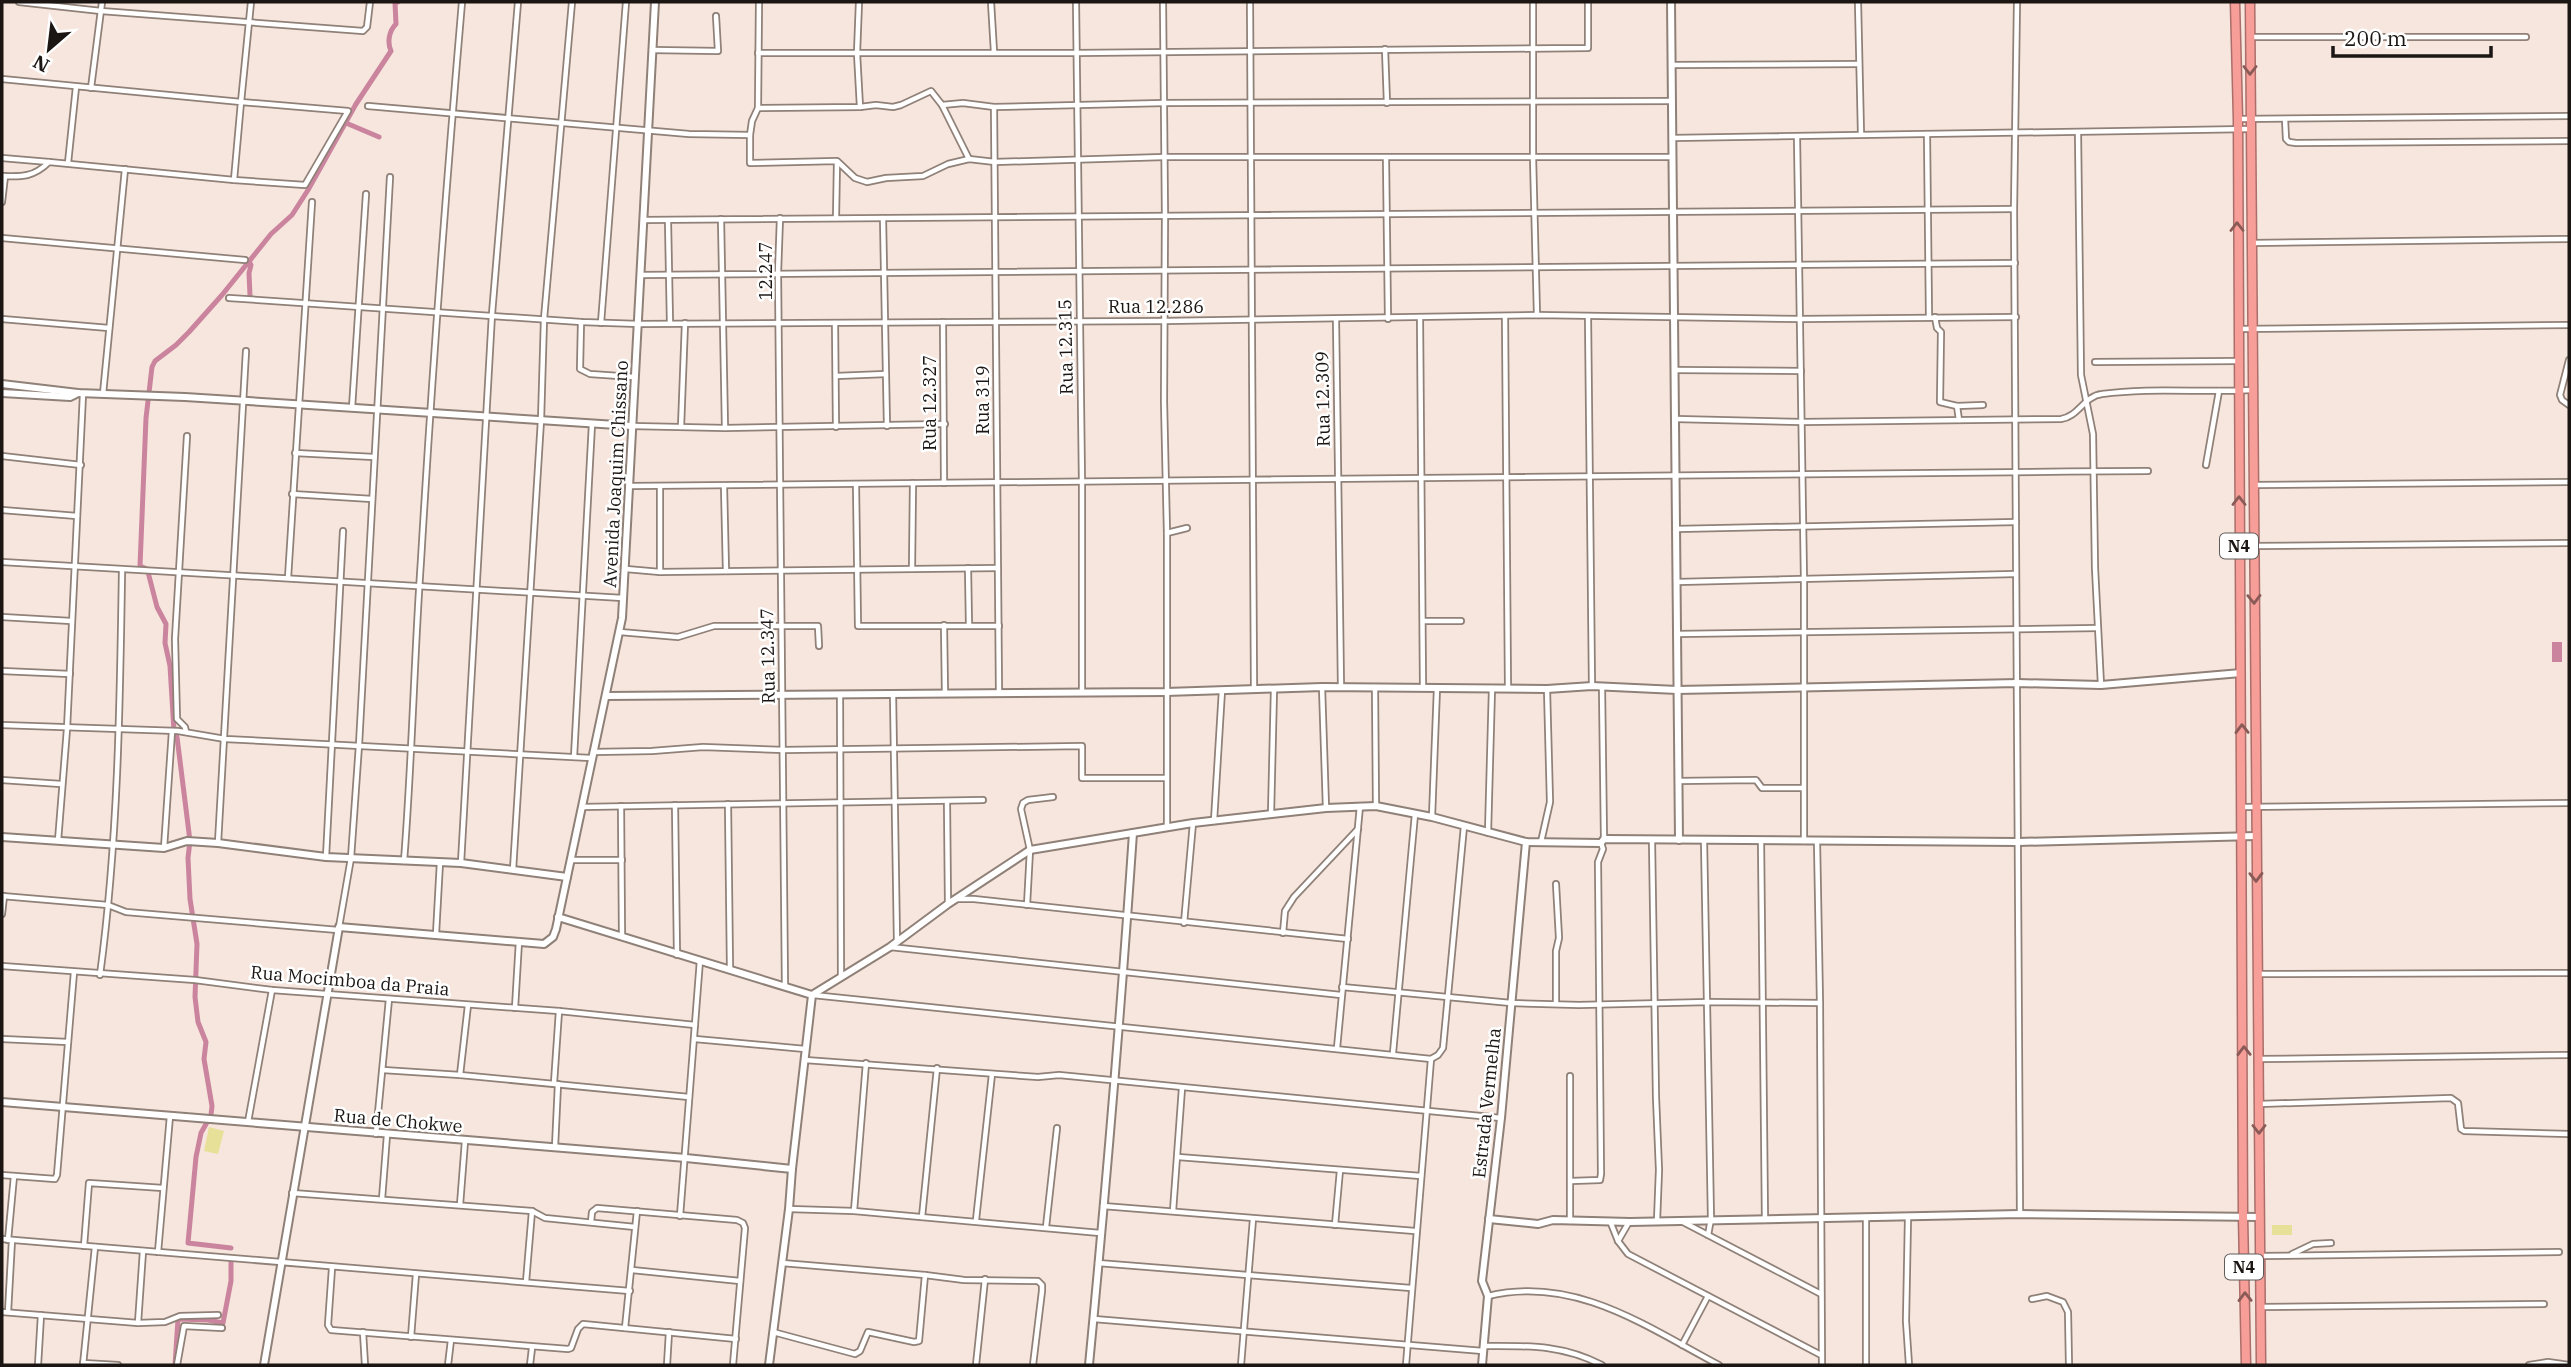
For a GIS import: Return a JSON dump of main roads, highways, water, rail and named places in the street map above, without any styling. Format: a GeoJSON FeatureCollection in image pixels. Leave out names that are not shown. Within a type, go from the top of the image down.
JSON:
{"type":"FeatureCollection","features":[{"type":"Feature","properties":{"kind":"highway","name":"N4"},"geometry":{"type":"LineString","coordinates":[[2235,2],[2246,1365]]}},
{"type":"Feature","properties":{"kind":"highway","name":"N4"},"geometry":{"type":"LineString","coordinates":[[2250,2],[2261,1365]]}},
{"type":"Feature","properties":{"kind":"waterway"},"geometry":{"type":"LineString","coordinates":[[147,569],[140,566],[146,418],[152,367],[155,361],[189,332],[271,234],[292,215],[356,104],[391,51],[389,37],[396,24],[395,3],[398,2]]}},
{"type":"Feature","properties":{"kind":"waterway"},"geometry":{"type":"LineString","coordinates":[[346,123],[379,137]]}},
{"type":"Feature","properties":{"kind":"waterway"},"geometry":{"type":"LineString","coordinates":[[249,261],[250,296]]}},
{"type":"Feature","properties":{"kind":"waterway"},"geometry":{"type":"LineString","coordinates":[[148,572],[157,607],[166,624],[165,643],[170,666],[174,731],[177,737],[190,841],[190,899],[197,944],[195,997],[198,1022],[206,1042],[204,1059],[212,1106],[211,1115],[201,1133],[196,1157],[188,1243],[231,1248]]}},
{"type":"Feature","properties":{"kind":"waterway"},"geometry":{"type":"LineString","coordinates":[[175,1365],[178,1319],[223,1323],[231,1281],[231,1259]]}}]}
